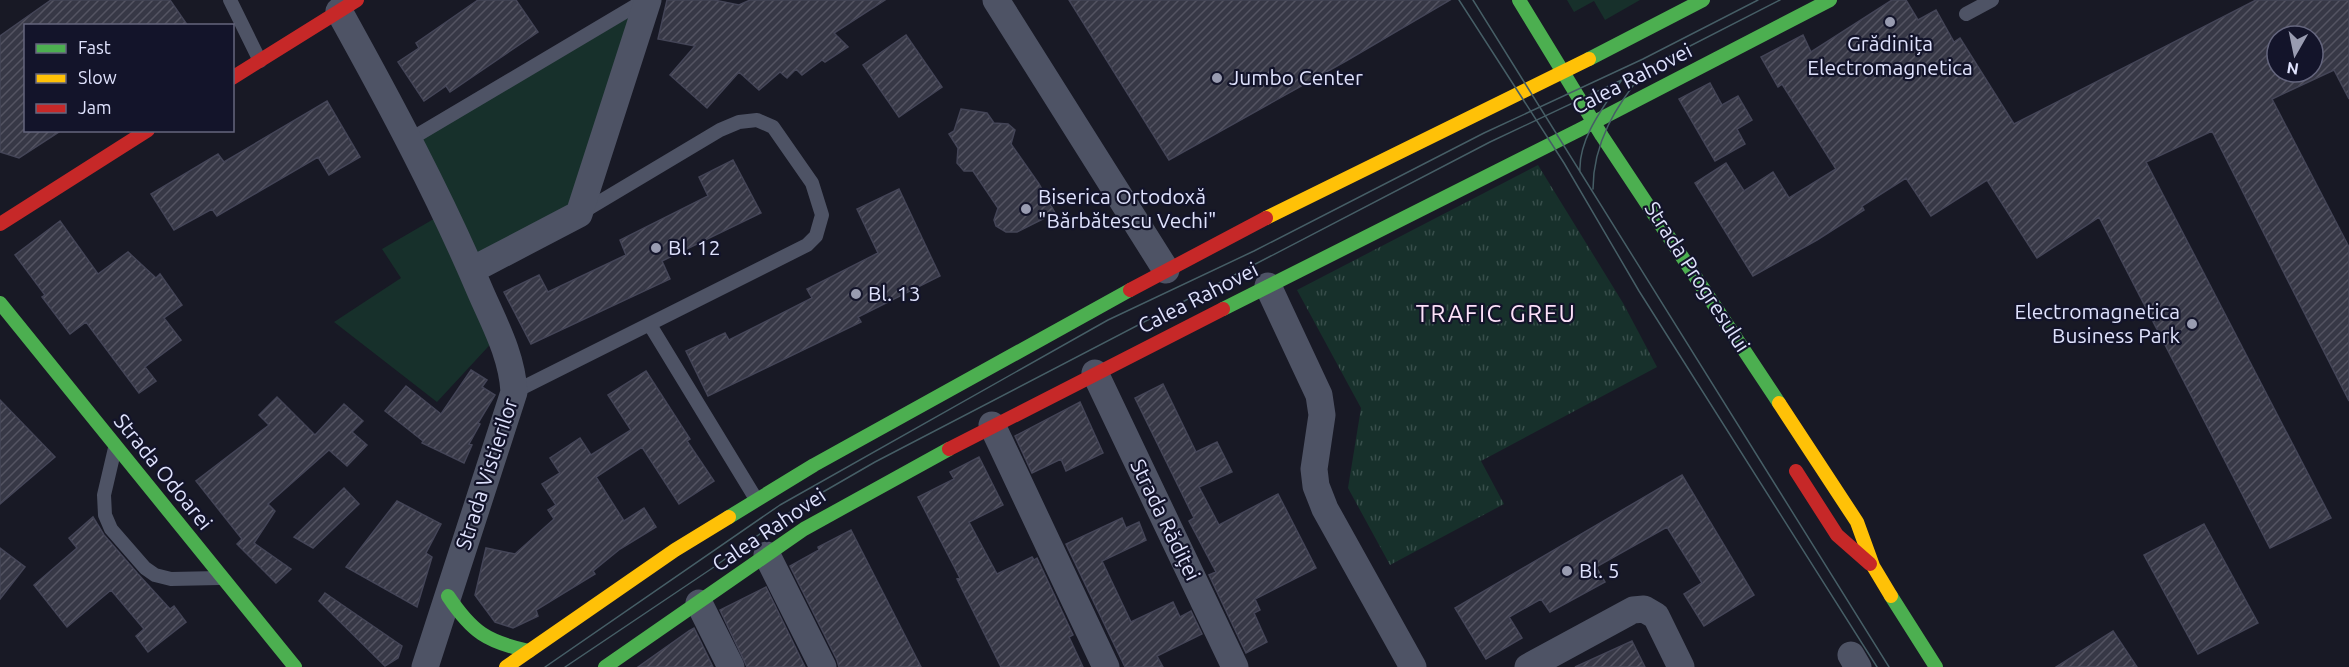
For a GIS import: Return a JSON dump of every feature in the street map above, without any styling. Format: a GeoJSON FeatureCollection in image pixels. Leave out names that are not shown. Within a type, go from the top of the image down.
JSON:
{"type":"FeatureCollection","features":[{"type":"Feature","properties":{"kind":"main road","name":"Strada Progresului"},"geometry":{"type":"LineString","coordinates":[[1519,0],[1594,123],[1857,522],[1873,566],[1936,667]]}},
{"type":"Feature","properties":{"kind":"main road","name":"Calea Rahovei"},"geometry":{"type":"LineString","coordinates":[[506,667],[675,550],[756,499],[1166,270],[1288,206],[1547,81],[1703,0]]}},
{"type":"Feature","properties":{"kind":"main road","name":"Calea Rahovei"},"geometry":{"type":"LineString","coordinates":[[605,667],[838,508],[992,425],[1268,286],[1582,136],[1594,123],[1830,0]]}},
{"type":"Feature","properties":{"kind":"main road"},"geometry":{"type":"LineString","coordinates":[[234,77],[348,6]]}},
{"type":"Feature","properties":{"kind":"main road"},"geometry":{"type":"LineString","coordinates":[[1569,115],[1582,136]]}},
{"type":"Feature","properties":{"kind":"main road"},"geometry":{"type":"LineString","coordinates":[[0,224],[145,132]]}},
{"type":"Feature","properties":{"kind":"main road"},"geometry":{"type":"LineString","coordinates":[[13,197],[42,197]]}},
{"type":"Feature","properties":{"kind":"main road","name":"Strada Odoarei"},"geometry":{"type":"LineString","coordinates":[[0,303],[295,667]]}},
{"type":"Feature","properties":{"kind":"main road","name":"Strada Progresului"},"geometry":{"type":"LineString","coordinates":[[1786,455],[1837,535],[1873,566]]}},
{"type":"Feature","properties":{"kind":"main road"},"geometry":{"type":"LineString","coordinates":[[448,596],[464,621],[480,636],[502,646],[529,651]]}},
{"type":"Feature","properties":{"kind":"street"},"geometry":{"type":"LineString","coordinates":[[472,270],[579,214],[647,0]]}},
{"type":"Feature","properties":{"kind":"street"},"geometry":{"type":"LineString","coordinates":[[996,0],[1166,270]]}},
{"type":"Feature","properties":{"kind":"street","name":"Strada Vistierilor"},"geometry":{"type":"LineString","coordinates":[[348,6],[472,270],[508,355],[513,373],[514,392],[425,667]]}},
{"type":"Feature","properties":{"kind":"street"},"geometry":{"type":"LineString","coordinates":[[1268,286],[1319,395],[1322,415],[1314,469],[1319,494],[1325,509],[1413,667]]}},
{"type":"Feature","properties":{"kind":"street","name":"Strada Rădiței"},"geometry":{"type":"LineString","coordinates":[[1095,374],[1236,667]]}},
{"type":"Feature","properties":{"kind":"street"},"geometry":{"type":"LineString","coordinates":[[992,425],[1106,667]]}},
{"type":"Feature","properties":{"kind":"street"},"geometry":{"type":"LineString","coordinates":[[767,555],[823,667]]}},
{"type":"Feature","properties":{"kind":"street"},"geometry":{"type":"LineString","coordinates":[[699,603],[731,667]]}},
{"type":"Feature","properties":{"kind":"street"},"geometry":{"type":"LineString","coordinates":[[1528,667],[1633,610],[1644,609],[1656,616],[1681,667]]}},
{"type":"Feature","properties":{"kind":"lane"},"geometry":{"type":"LineString","coordinates":[[230,0],[260,61]]}},
{"type":"Feature","properties":{"kind":"lane"},"geometry":{"type":"LineString","coordinates":[[409,140],[647,0]]}},
{"type":"Feature","properties":{"kind":"lane"},"geometry":{"type":"LineString","coordinates":[[1966,14],[1992,0]]}},
{"type":"Feature","properties":{"kind":"lane"},"geometry":{"type":"LineString","coordinates":[[514,392],[807,245],[816,236],[822,214],[812,183],[773,127],[758,120],[739,122],[712,135],[579,214]]}},
{"type":"Feature","properties":{"kind":"lane"},"geometry":{"type":"LineString","coordinates":[[650,325],[756,499]]}},
{"type":"Feature","properties":{"kind":"lane"},"geometry":{"type":"LineString","coordinates":[[115,446],[104,495],[105,515],[111,529],[145,568],[155,575],[171,579],[222,578]]}},
{"type":"Feature","properties":{"kind":"green space"},"geometry":{"type":"Polygon","coordinates":[[[645,0],[579,214],[472,270],[499,335],[437,402],[334,322],[401,278],[382,249],[444,213],[409,140],[645,0]]]}},
{"type":"Feature","properties":{"kind":"green space"},"geometry":{"type":"Polygon","coordinates":[[[1567,0],[1640,0],[1605,20],[1594,1],[1574,12],[1567,0]]]}},
{"type":"Feature","properties":{"kind":"green space"},"geometry":{"type":"Polygon","coordinates":[[[1538,165],[1623,303],[1657,367],[1481,461],[1504,504],[1390,565],[1348,488],[1361,408],[1297,290],[1538,165]]]}},
{"type":"Feature","properties":{"kind":"building"},"geometry":{"type":"Polygon","coordinates":[[[51,0],[170,0],[187,24],[24,24],[24,132],[59,132],[19,158],[0,152],[0,36],[51,0]]]}},
{"type":"Feature","properties":{"kind":"building"},"geometry":{"type":"Polygon","coordinates":[[[478,0],[516,0],[538,32],[450,92],[446,86],[424,101],[398,62],[419,48],[416,43],[478,0]]]}},
{"type":"Feature","properties":{"kind":"building"},"geometry":{"type":"Polygon","coordinates":[[[667,0],[714,0],[739,5],[750,0],[885,0],[834,33],[848,47],[825,62],[822,60],[802,75],[796,69],[787,78],[780,72],[759,90],[739,72],[707,108],[670,75],[695,46],[658,39],[667,0]]]}},
{"type":"Feature","properties":{"kind":"building","name":"Jumbo Center"},"geometry":{"type":"Polygon","coordinates":[[[1069,0],[1450,0],[1169,160],[1069,0]]]}},
{"type":"Feature","properties":{"kind":"building"},"geometry":{"type":"Polygon","coordinates":[[[1892,0],[1906,0],[1918,20],[1936,10],[1954,42],[1960,38],[2014,124],[2256,0],[2349,0],[2349,99],[2334,70],[2325,74],[2325,24],[2265,24],[2265,84],[2304,84],[2272,99],[2349,247],[2349,401],[2212,131],[2146,162],[2331,518],[2270,548],[2099,217],[2037,258],[1987,180],[1931,216],[1906,178],[1862,206],[1864,210],[1753,276],[1695,183],[1726,163],[1744,191],[1773,172],[1789,198],[1836,169],[1782,84],[1778,87],[1761,57],[1803,35],[1811,52],[1892,0]]]}},
{"type":"Feature","properties":{"kind":"building"},"geometry":{"type":"Polygon","coordinates":[[[906,35],[942,87],[899,117],[863,65],[906,35]]]}},
{"type":"Feature","properties":{"kind":"building"},"geometry":{"type":"Polygon","coordinates":[[[1710,83],[1722,105],[1738,96],[1752,120],[1737,129],[1745,144],[1715,161],[1679,99],[1710,83]]]}},
{"type":"Feature","properties":{"kind":"building"},"geometry":{"type":"Polygon","coordinates":[[[327,101],[360,157],[329,175],[318,157],[217,216],[212,209],[174,230],[151,194],[218,154],[224,162],[327,101]]]}},
{"type":"Feature","properties":{"kind":"building"},"geometry":{"type":"Polygon","coordinates":[[[961,109],[987,113],[994,123],[1008,124],[1015,130],[1011,144],[1039,184],[1055,213],[1017,232],[1006,232],[996,226],[994,220],[998,208],[973,171],[964,171],[957,163],[958,148],[949,134],[954,131],[961,109]]]}},
{"type":"Feature","properties":{"kind":"building","name":"Bl. 12"},"geometry":{"type":"Polygon","coordinates":[[[733,160],[761,213],[662,261],[670,279],[531,344],[504,292],[539,275],[548,292],[626,255],[620,240],[708,196],[699,177],[733,160]]]}},
{"type":"Feature","properties":{"kind":"building","name":"Bl. 13"},"geometry":{"type":"Polygon","coordinates":[[[899,189],[940,276],[858,317],[861,322],[708,396],[686,351],[725,333],[729,340],[812,298],[807,289],[878,253],[857,209],[899,189]]]}},
{"type":"Feature","properties":{"kind":"building"},"geometry":{"type":"Polygon","coordinates":[[[60,221],[98,274],[128,252],[156,278],[160,274],[182,305],[164,318],[181,340],[145,367],[156,381],[139,393],[86,322],[70,334],[42,297],[45,295],[15,255],[60,221]]]}},
{"type":"Feature","properties":{"kind":"building"},"geometry":{"type":"Polygon","coordinates":[[[471,370],[487,380],[482,387],[495,395],[478,423],[480,424],[469,444],[472,445],[464,463],[422,443],[423,441],[385,411],[406,386],[441,414],[471,370]]]}},
{"type":"Feature","properties":{"kind":"building"},"geometry":{"type":"Polygon","coordinates":[[[646,371],[690,439],[687,441],[714,481],[679,504],[642,447],[596,477],[624,521],[644,508],[656,527],[620,549],[593,571],[595,574],[536,610],[538,616],[513,628],[495,622],[475,595],[486,548],[515,554],[554,519],[548,510],[556,505],[542,484],[560,473],[550,458],[580,438],[591,455],[631,430],[608,395],[646,371]]]}},
{"type":"Feature","properties":{"kind":"building"},"geometry":{"type":"Polygon","coordinates":[[[1163,384],[1196,452],[1217,442],[1232,472],[1199,487],[1219,525],[1278,494],[1316,568],[1255,599],[1260,610],[1254,613],[1267,642],[1246,653],[1209,575],[1216,572],[1189,521],[1194,518],[1135,398],[1163,384]]]}},
{"type":"Feature","properties":{"kind":"building"},"geometry":{"type":"Polygon","coordinates":[[[277,397],[315,435],[344,404],[363,421],[352,432],[367,445],[347,466],[329,450],[268,504],[275,511],[254,543],[291,569],[276,583],[237,544],[242,539],[196,481],[269,425],[259,415],[277,397]]]}},
{"type":"Feature","properties":{"kind":"building"},"geometry":{"type":"Polygon","coordinates":[[[0,400],[55,457],[0,504],[0,400]]]}},
{"type":"Feature","properties":{"kind":"building"},"geometry":{"type":"Polygon","coordinates":[[[1080,402],[1103,453],[1066,471],[1061,459],[1032,473],[1015,436],[1080,402]]]}},
{"type":"Feature","properties":{"kind":"building"},"geometry":{"type":"Polygon","coordinates":[[[979,457],[1003,505],[969,522],[997,574],[1032,557],[1034,560],[1037,558],[1073,635],[1069,637],[1083,667],[1001,667],[957,579],[960,578],[918,497],[954,479],[950,472],[979,457]]]}},
{"type":"Feature","properties":{"kind":"building","name":"Bl. 5"},"geometry":{"type":"Polygon","coordinates":[[[1682,475],[1754,595],[1704,626],[1684,594],[1702,583],[1667,527],[1596,567],[1605,582],[1550,612],[1541,599],[1509,617],[1522,638],[1486,659],[1455,608],[1682,475]]]}},
{"type":"Feature","properties":{"kind":"building"},"geometry":{"type":"Polygon","coordinates":[[[344,488],[359,504],[313,548],[294,537],[344,488]]]}},
{"type":"Feature","properties":{"kind":"building"},"geometry":{"type":"Polygon","coordinates":[[[397,501],[441,524],[426,553],[432,557],[417,607],[346,567],[397,501]]]}},
{"type":"Feature","properties":{"kind":"building"},"geometry":{"type":"Polygon","coordinates":[[[93,517],[104,535],[138,574],[170,609],[174,606],[186,622],[148,652],[136,636],[144,629],[111,590],[67,627],[34,585],[77,548],[69,538],[93,517]]]}},
{"type":"Feature","properties":{"kind":"building"},"geometry":{"type":"Polygon","coordinates":[[[1122,518],[1126,528],[1139,522],[1146,540],[1102,561],[1131,622],[1173,602],[1180,617],[1191,611],[1202,634],[1157,656],[1163,667],[1125,667],[1066,544],[1122,518]]]}},
{"type":"Feature","properties":{"kind":"building"},"geometry":{"type":"Polygon","coordinates":[[[2204,524],[2258,623],[2198,654],[2144,555],[2204,524]]]}},
{"type":"Feature","properties":{"kind":"building"},"geometry":{"type":"Polygon","coordinates":[[[851,530],[921,667],[839,667],[790,566],[819,550],[818,547],[851,530]]]}},
{"type":"Feature","properties":{"kind":"building"},"geometry":{"type":"Polygon","coordinates":[[[0,548],[25,567],[0,599],[0,548]]]}},
{"type":"Feature","properties":{"kind":"building"},"geometry":{"type":"Polygon","coordinates":[[[766,587],[805,667],[747,667],[720,610],[766,587]]]}},
{"type":"Feature","properties":{"kind":"building"},"geometry":{"type":"Polygon","coordinates":[[[325,593],[402,646],[398,658],[385,666],[319,601],[325,593]]]}},
{"type":"Feature","properties":{"kind":"building"},"geometry":{"type":"Polygon","coordinates":[[[694,628],[713,667],[638,667],[689,631],[694,628]]]}},
{"type":"Feature","properties":{"kind":"building"},"geometry":{"type":"Polygon","coordinates":[[[2113,631],[2137,667],[2056,667],[2113,631]]]}},
{"type":"Feature","properties":{"kind":"building"},"geometry":{"type":"Polygon","coordinates":[[[1632,641],[1645,667],[1575,667],[1632,641]]]}},
{"type":"Feature","properties":{"kind":"tram line"},"geometry":{"type":"LineString","coordinates":[[1459,0],[1564,163],[1639,291],[1877,667]]}},
{"type":"Feature","properties":{"kind":"tram line"},"geometry":{"type":"LineString","coordinates":[[1473,0],[1889,667]]}},
{"type":"Feature","properties":{"kind":"tram line"},"geometry":{"type":"LineString","coordinates":[[545,667],[780,505],[1108,320],[1254,251],[1484,133],[1643,59],[1758,0]]}},
{"type":"Feature","properties":{"kind":"tram line"},"geometry":{"type":"LineString","coordinates":[[565,667],[714,567],[797,507],[875,462],[1490,142],[1649,67],[1780,0]]}},
{"type":"Feature","properties":{"kind":"tram line"},"geometry":{"type":"LineString","coordinates":[[1593,189],[1597,156],[1608,126],[1625,97],[1645,71]]}},
{"type":"Feature","properties":{"kind":"tram line"},"geometry":{"type":"LineString","coordinates":[[1580,172],[1580,160],[1588,135],[1621,81]]}},
{"type":"Feature","properties":{"kind":"traffic: fast"},"geometry":{"type":"LineString","coordinates":[[1519,0],[1602,136],[1779,403]]}},
{"type":"Feature","properties":{"kind":"traffic: fast"},"geometry":{"type":"LineString","coordinates":[[1589,59],[1703,0]]}},
{"type":"Feature","properties":{"kind":"traffic: fast"},"geometry":{"type":"LineString","coordinates":[[1223,309],[1579,130],[1830,0]]}},
{"type":"Feature","properties":{"kind":"traffic: fast"},"geometry":{"type":"LineString","coordinates":[[729,517],[814,465],[1130,290]]}},
{"type":"Feature","properties":{"kind":"traffic: fast"},"geometry":{"type":"LineString","coordinates":[[0,303],[295,667]]}},
{"type":"Feature","properties":{"kind":"traffic: fast"},"geometry":{"type":"LineString","coordinates":[[605,667],[804,529],[949,449]]}},
{"type":"Feature","properties":{"kind":"traffic: fast"},"geometry":{"type":"LineString","coordinates":[[448,596],[465,619],[482,634],[502,644],[529,651]]}},
{"type":"Feature","properties":{"kind":"traffic: fast"},"geometry":{"type":"LineString","coordinates":[[1891,596],[1936,667]]}},
{"type":"Feature","properties":{"kind":"traffic: slow"},"geometry":{"type":"LineString","coordinates":[[1266,218],[1589,59]]}},
{"type":"Feature","properties":{"kind":"traffic: slow"},"geometry":{"type":"LineString","coordinates":[[1779,403],[1857,522],[1873,566],[1891,596]]}},
{"type":"Feature","properties":{"kind":"traffic: slow"},"geometry":{"type":"LineString","coordinates":[[506,667],[675,550],[729,517]]}},
{"type":"Feature","properties":{"kind":"traffic: jam"},"geometry":{"type":"LineString","coordinates":[[234,77],[357,0]]}},
{"type":"Feature","properties":{"kind":"traffic: jam"},"geometry":{"type":"LineString","coordinates":[[0,224],[145,132]]}},
{"type":"Feature","properties":{"kind":"traffic: jam"},"geometry":{"type":"LineString","coordinates":[[1130,290],[1266,218]]}},
{"type":"Feature","properties":{"kind":"traffic: jam"},"geometry":{"type":"LineString","coordinates":[[949,449],[1223,309]]}},
{"type":"Feature","properties":{"kind":"traffic: jam"},"geometry":{"type":"LineString","coordinates":[[1796,471],[1837,535],[1870,564]]}},
{"type":"Feature","properties":{"kind":"place","name":"Grădinița Electromagnetica"},"geometry":{"type":"Point","coordinates":[1890,22]}},
{"type":"Feature","properties":{"kind":"place","name":"Jumbo Center"},"geometry":{"type":"Point","coordinates":[1217,78]}},
{"type":"Feature","properties":{"kind":"place","name":"Biserica Ortodoxă \"Bărbătescu Vechi\""},"geometry":{"type":"Point","coordinates":[1026,209]}},
{"type":"Feature","properties":{"kind":"place","name":"Bl. 12"},"geometry":{"type":"Point","coordinates":[656,248]}},
{"type":"Feature","properties":{"kind":"place","name":"Bl. 13"},"geometry":{"type":"Point","coordinates":[856,294]}},
{"type":"Feature","properties":{"kind":"place","name":"Electromagnetica Business Park"},"geometry":{"type":"Point","coordinates":[2192,324]}},
{"type":"Feature","properties":{"kind":"place","name":"Bl. 5"},"geometry":{"type":"Point","coordinates":[1567,571]}},
{"type":"Feature","properties":{"kind":"district","name":"TRAFIC GREU"},"geometry":{"type":"Point","coordinates":[1496,314]}}]}
